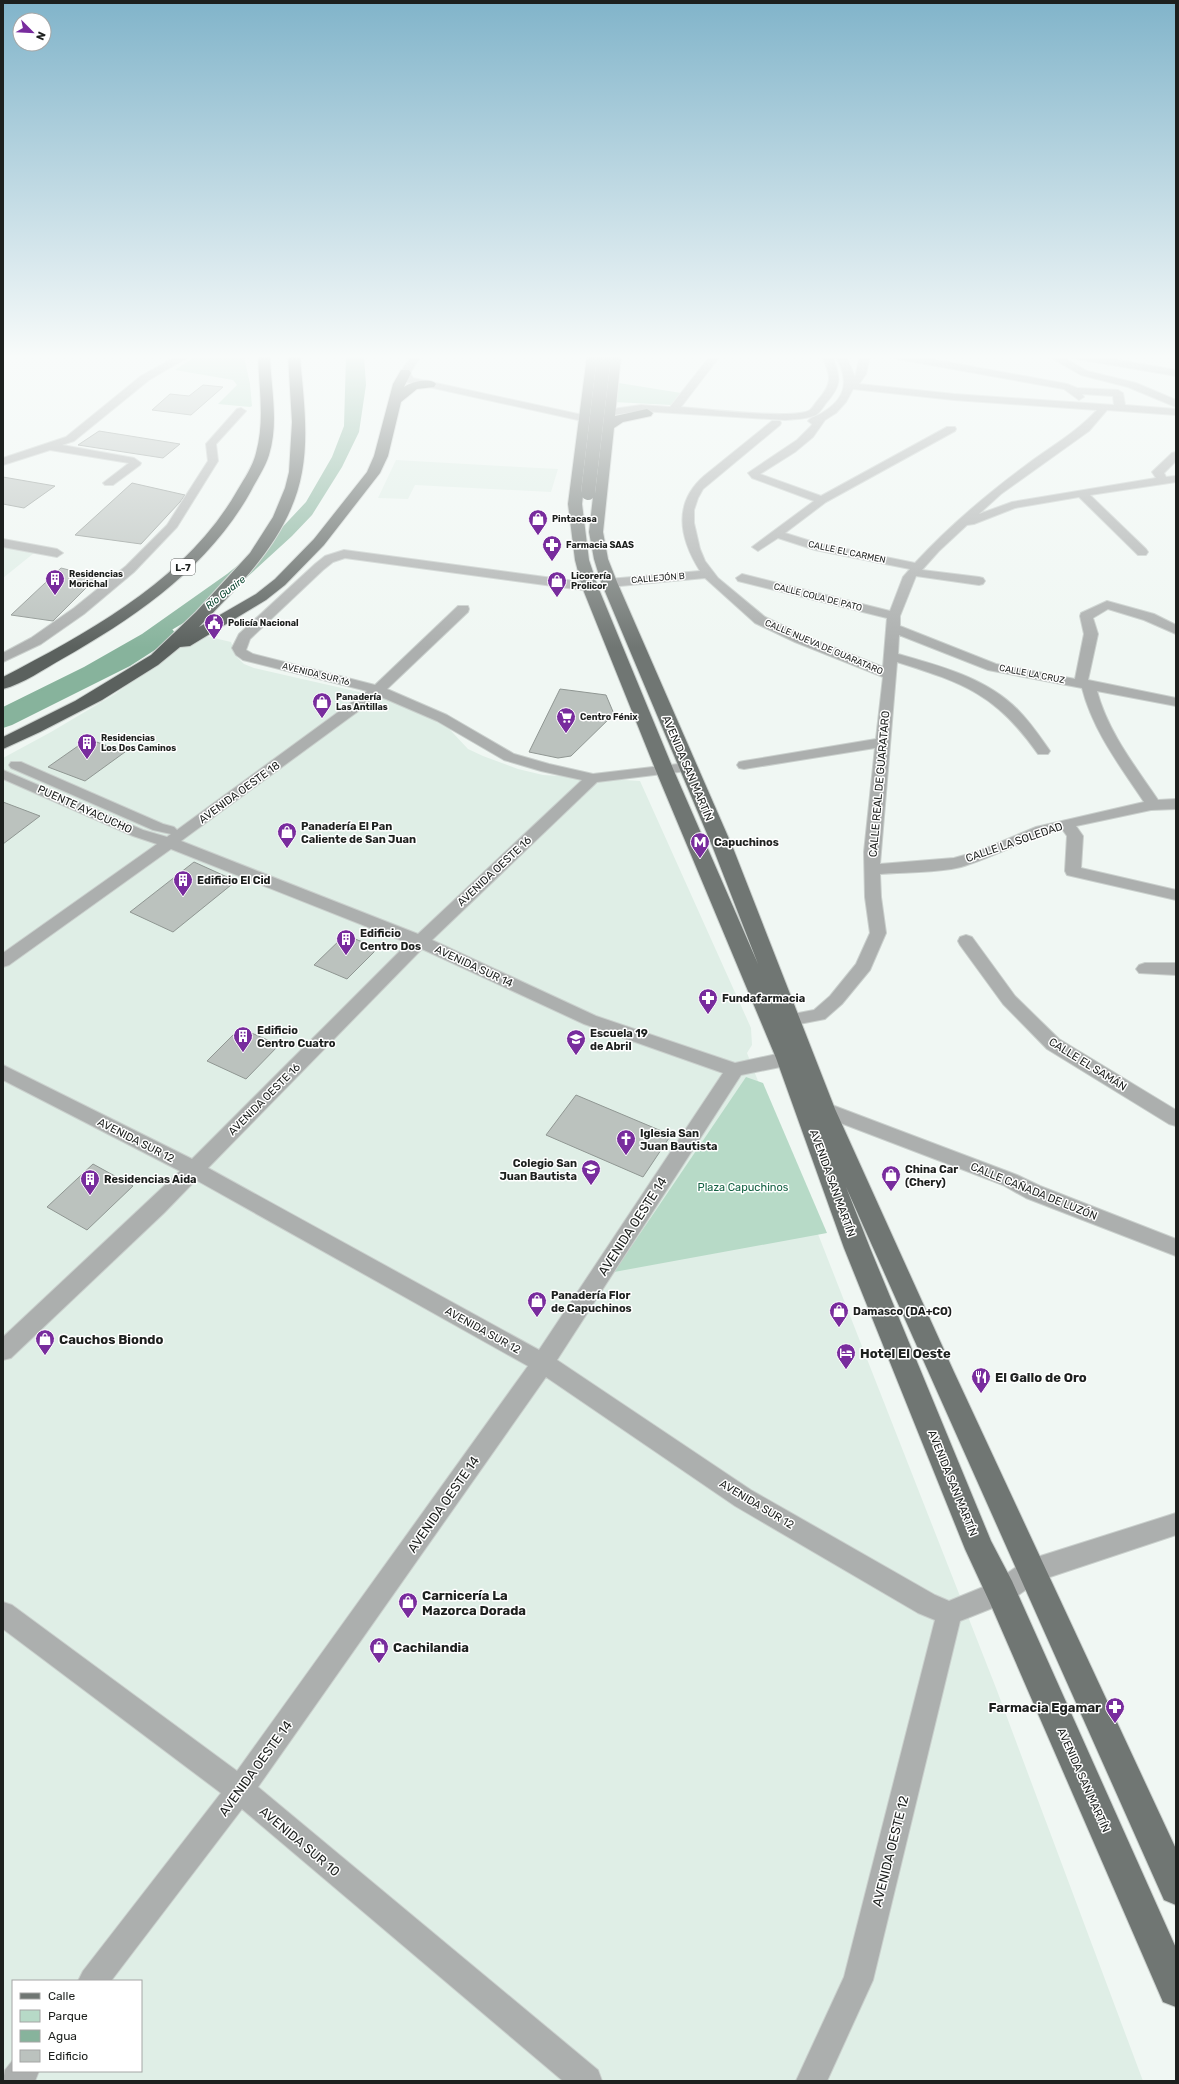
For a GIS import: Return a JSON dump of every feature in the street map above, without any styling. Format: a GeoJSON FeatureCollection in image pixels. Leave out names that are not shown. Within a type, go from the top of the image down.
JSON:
{"type":"FeatureCollection","features":[{"type":"Feature","properties":{"kind":"highway","name":"L-7"},"geometry":{"type":"LineString","coordinates":[[3,684],[49,660],[128,611],[175,574],[221,528],[243,497],[262,453]]}},
{"type":"Feature","properties":{"kind":"highway"},"geometry":{"type":"LineString","coordinates":[[160,656],[199,619],[244,571],[270,538],[286,507],[292,488],[299,453]]}},
{"type":"Feature","properties":{"kind":"highway"},"geometry":{"type":"LineString","coordinates":[[3,744],[104,692],[160,656],[197,637],[261,597],[280,582],[319,542],[373,473],[382,453]]}},
{"type":"Feature","properties":{"kind":"main road","name":"AVENIDA SAN MARTÍN"},"geometry":{"type":"LineString","coordinates":[[581,453],[575,504],[580,542],[590,587],[665,771],[795,1057],[824,1109],[1031,1571],[1176,1888]]}},
{"type":"Feature","properties":{"kind":"main road"},"geometry":{"type":"LineString","coordinates":[[580,542],[588,497],[593,453]]}},
{"type":"Feature","properties":{"kind":"main road","name":"AVENIDA SAN MARTÍN"},"geometry":{"type":"LineString","coordinates":[[604,453],[596,532],[601,559],[609,582],[723,848],[789,1020],[795,1057],[857,1248],[980,1549],[1001,1592],[1176,1989]]}},
{"type":"Feature","properties":{"kind":"main road"},"geometry":{"type":"LineString","coordinates":[[588,497],[596,532]]}},
{"type":"Feature","properties":{"kind":"street"},"geometry":{"type":"LineString","coordinates":[[3,462],[30,453]]}},
{"type":"Feature","properties":{"kind":"street"},"geometry":{"type":"LineString","coordinates":[[83,453],[136,463],[109,483]]}},
{"type":"Feature","properties":{"kind":"street"},"geometry":{"type":"LineString","coordinates":[[3,658],[36,641],[79,611],[130,569],[171,527],[213,461],[212,453]]}},
{"type":"Feature","properties":{"kind":"street","name":"CALLE NUEVA DE GUARATARO"},"geometry":{"type":"LineString","coordinates":[[740,453],[698,488],[688,514],[689,535],[695,551],[708,574],[727,594],[760,620],[800,639],[888,674]]}},
{"type":"Feature","properties":{"kind":"street"},"geometry":{"type":"LineString","coordinates":[[784,453],[754,473],[756,476],[822,500]]}},
{"type":"Feature","properties":{"kind":"street"},"geometry":{"type":"LineString","coordinates":[[758,547],[822,500],[907,453]]}},
{"type":"Feature","properties":{"kind":"street","name":"CALLE REAL DE GUARATARO"},"geometry":{"type":"LineString","coordinates":[[789,1020],[819,1014],[845,990],[864,966],[878,933],[873,897],[872,852],[888,674],[892,656],[893,622],[906,582],[915,570],[958,526],[1015,477],[1050,453]]}},
{"type":"Feature","properties":{"kind":"street"},"geometry":{"type":"LineString","coordinates":[[1163,480],[1158,472],[1176,455]]}},
{"type":"Feature","properties":{"kind":"street"},"geometry":{"type":"LineString","coordinates":[[958,526],[1012,505],[1176,479]]}},
{"type":"Feature","properties":{"kind":"street"},"geometry":{"type":"LineString","coordinates":[[1082,493],[1142,552]]}},
{"type":"Feature","properties":{"kind":"street","name":"CALLE EL CARMEN"},"geometry":{"type":"LineString","coordinates":[[776,534],[815,546],[915,570],[979,581]]}},
{"type":"Feature","properties":{"kind":"street"},"geometry":{"type":"LineString","coordinates":[[3,543],[57,553]]}},
{"type":"Feature","properties":{"kind":"street","name":"AVENIDA SUR 16"},"geometry":{"type":"LineString","coordinates":[[590,587],[344,554],[329,559],[319,567],[244,637],[239,648],[241,652],[248,657],[378,690],[442,718],[509,757],[546,768],[592,778],[665,771],[688,767]]}},
{"type":"Feature","properties":{"kind":"street","name":"CALLEJÓN B"},"geometry":{"type":"LineString","coordinates":[[609,582],[708,574]]}},
{"type":"Feature","properties":{"kind":"street","name":"CALLE COLA DE PATO"},"geometry":{"type":"LineString","coordinates":[[742,578],[893,622]]}},
{"type":"Feature","properties":{"kind":"street"},"geometry":{"type":"LineString","coordinates":[[1154,805],[1111,742],[1098,718],[1084,684],[1091,634],[1086,616],[1106,605],[1148,617],[1176,630]]}},
{"type":"Feature","properties":{"kind":"street","name":"AVENIDA OESTE 18"},"geometry":{"type":"LineString","coordinates":[[5,957],[184,833],[378,690],[463,609]]}},
{"type":"Feature","properties":{"kind":"street","name":"CALLE LA CRUZ"},"geometry":{"type":"LineString","coordinates":[[893,622],[993,667],[1176,702]]}},
{"type":"Feature","properties":{"kind":"street"},"geometry":{"type":"LineString","coordinates":[[892,656],[948,674],[983,689],[1010,709],[1024,722],[1043,751]]}},
{"type":"Feature","properties":{"kind":"street"},"geometry":{"type":"LineString","coordinates":[[744,765],[883,742]]}},
{"type":"Feature","properties":{"kind":"street"},"geometry":{"type":"LineString","coordinates":[[16,765],[158,827],[184,833]]}},
{"type":"Feature","properties":{"kind":"street","name":"PUENTE AYACUCHO"},"geometry":{"type":"LineString","coordinates":[[3,774],[138,833],[169,842]]}},
{"type":"Feature","properties":{"kind":"street","name":"AVENIDA OESTE 16"},"geometry":{"type":"LineString","coordinates":[[3,1351],[193,1169],[420,941],[592,778]]}},
{"type":"Feature","properties":{"kind":"street","name":"CALLE LA SOLEDAD"},"geometry":{"type":"LineString","coordinates":[[872,870],[954,863],[985,854],[1041,830],[1154,805],[1176,804]]}},
{"type":"Feature","properties":{"kind":"street"},"geometry":{"type":"LineString","coordinates":[[1066,824],[1075,836],[1073,871],[1143,886],[1176,895]]}},
{"type":"Feature","properties":{"kind":"street","name":"AVENIDA SUR 14"},"geometry":{"type":"LineString","coordinates":[[169,842],[420,941],[590,1020],[735,1070]]}},
{"type":"Feature","properties":{"kind":"street","name":"CALLE EL SAMÁN"},"geometry":{"type":"LineString","coordinates":[[966,940],[1009,1000],[1024,1017],[1053,1044],[1176,1119]]}},
{"type":"Feature","properties":{"kind":"street"},"geometry":{"type":"LineString","coordinates":[[1145,969],[1176,969]]}},
{"type":"Feature","properties":{"kind":"street"},"geometry":{"type":"LineString","coordinates":[[735,1070],[795,1057]]}},
{"type":"Feature","properties":{"kind":"street","name":"AVENIDA OESTE 14"},"geometry":{"type":"LineString","coordinates":[[94,1980],[240,1790],[542,1363],[735,1070]]}},
{"type":"Feature","properties":{"kind":"street","name":"AVENIDA SUR 12"},"geometry":{"type":"LineString","coordinates":[[3,1072],[193,1169],[542,1363],[743,1498],[928,1604],[949,1613]]}},
{"type":"Feature","properties":{"kind":"street","name":"CALLE CAÑADA DE LUZÓN"},"geometry":{"type":"LineString","coordinates":[[824,1109],[1010,1180],[1033,1192],[1176,1248]]}},
{"type":"Feature","properties":{"kind":"street"},"geometry":{"type":"LineString","coordinates":[[949,1613],[1001,1592],[1031,1571],[1176,1524]]}},
{"type":"Feature","properties":{"kind":"street","name":"AVENIDA OESTE 12"},"geometry":{"type":"LineString","coordinates":[[811,2081],[858,1980],[949,1613]]}},
{"type":"Feature","properties":{"kind":"street","name":"AVENIDA SUR 10"},"geometry":{"type":"LineString","coordinates":[[3,1614],[240,1790],[587,2081]]}},
{"type":"Feature","properties":{"kind":"street"},"geometry":{"type":"LineString","coordinates":[[16,2081],[23,2072]]}},
{"type":"Feature","properties":{"kind":"shaded area"},"geometry":{"type":"Polygon","coordinates":[[[396,460],[558,469],[551,492],[415,485],[408,499],[378,498],[396,460]]]}},
{"type":"Feature","properties":{"kind":"shaded area"},"geometry":{"type":"Polygon","coordinates":[[[3,547],[34,553],[3,578],[3,547]]]}},
{"type":"Feature","properties":{"kind":"shaded area"},"geometry":{"type":"Polygon","coordinates":[[[197,634],[231,642],[237,657],[244,664],[254,668],[381,697],[439,718],[468,749],[518,769],[543,775],[640,781],[751,1028],[752,1045],[747,1053],[996,1688],[1143,2081],[3,2081],[3,758],[51,732],[115,694],[197,634]]]}},
{"type":"Feature","properties":{"kind":"green space","name":"Plaza Capuchinos"},"geometry":{"type":"Polygon","coordinates":[[[746,1077],[763,1083],[827,1233],[614,1272],[746,1077]]]}},
{"type":"Feature","properties":{"kind":"water"},"geometry":{"type":"Polygon","coordinates":[[[333,453],[349,453],[342,467],[312,515],[292,536],[244,580],[197,615],[78,685],[3,723],[3,707],[84,667],[142,634],[227,574],[275,535],[306,502],[333,453]]]}},
{"type":"Feature","properties":{"kind":"building"},"geometry":{"type":"Polygon","coordinates":[[[132,453],[169,453],[163,458],[132,453]]]}},
{"type":"Feature","properties":{"kind":"building"},"geometry":{"type":"Polygon","coordinates":[[[3,477],[55,486],[24,508],[3,504],[3,477]]]}},
{"type":"Feature","properties":{"kind":"building"},"geometry":{"type":"Polygon","coordinates":[[[132,483],[185,495],[141,544],[75,535],[132,483]]]}},
{"type":"Feature","properties":{"kind":"building","name":"Residencias Morichal"},"geometry":{"type":"Polygon","coordinates":[[[61,568],[97,577],[53,621],[11,615],[61,568]]]}},
{"type":"Feature","properties":{"kind":"building","name":"Centro Fénix"},"geometry":{"type":"Polygon","coordinates":[[[560,689],[606,695],[614,714],[571,756],[558,758],[529,752],[560,689]]]}},
{"type":"Feature","properties":{"kind":"building","name":"Residencias Los Dos Caminos"},"geometry":{"type":"Polygon","coordinates":[[[88,739],[125,752],[85,781],[48,767],[88,739]]]}},
{"type":"Feature","properties":{"kind":"building"},"geometry":{"type":"Polygon","coordinates":[[[3,802],[40,816],[3,844],[3,802]]]}},
{"type":"Feature","properties":{"kind":"building","name":"Edificio El Cid"},"geometry":{"type":"Polygon","coordinates":[[[194,862],[236,881],[173,932],[130,912],[194,862]]]}},
{"type":"Feature","properties":{"kind":"building","name":"Edificio Centro Dos"},"geometry":{"type":"Polygon","coordinates":[[[345,935],[378,948],[347,979],[314,965],[345,935]]]}},
{"type":"Feature","properties":{"kind":"building","name":"Edificio Centro Cuatro"},"geometry":{"type":"Polygon","coordinates":[[[240,1028],[279,1045],[246,1079],[207,1061],[240,1028]]]}},
{"type":"Feature","properties":{"kind":"building","name":"Iglesia San Juan Bautista"},"geometry":{"type":"Polygon","coordinates":[[[576,1095],[671,1135],[643,1177],[546,1135],[576,1095]]]}},
{"type":"Feature","properties":{"kind":"building","name":"Residencias Aida"},"geometry":{"type":"Polygon","coordinates":[[[93,1164],[133,1186],[87,1230],[47,1207],[93,1164]]]}},
{"type":"Feature","properties":{"kind":"waterway","name":"Río Guaire"},"geometry":{"type":"LineString","coordinates":[[3,720],[121,661],[164,634]]}},
{"type":"Feature","properties":{"kind":"place","name":"Pintacasa"},"geometry":{"type":"Point","coordinates":[538,536]}},
{"type":"Feature","properties":{"kind":"place","name":"Farmacia SAAS"},"geometry":{"type":"Point","coordinates":[552,562]}},
{"type":"Feature","properties":{"kind":"place","name":"Residencias Morichal"},"geometry":{"type":"Point","coordinates":[55,596]}},
{"type":"Feature","properties":{"kind":"place","name":"Licorería Prolicor"},"geometry":{"type":"Point","coordinates":[557,598]}},
{"type":"Feature","properties":{"kind":"place","name":"Policía Nacional"},"geometry":{"type":"Point","coordinates":[214,640]}},
{"type":"Feature","properties":{"kind":"place","name":"Panadería Las Antillas"},"geometry":{"type":"Point","coordinates":[322,719]}},
{"type":"Feature","properties":{"kind":"place","name":"Centro Fénix"},"geometry":{"type":"Point","coordinates":[566,734]}},
{"type":"Feature","properties":{"kind":"place","name":"Residencias Los Dos Caminos"},"geometry":{"type":"Point","coordinates":[87,760]}},
{"type":"Feature","properties":{"kind":"place","name":"Panadería El Pan Caliente de San Juan"},"geometry":{"type":"Point","coordinates":[287,849]}},
{"type":"Feature","properties":{"kind":"place","name":"Capuchinos"},"geometry":{"type":"Point","coordinates":[700,859]}},
{"type":"Feature","properties":{"kind":"place","name":"Edificio El Cid"},"geometry":{"type":"Point","coordinates":[183,897]}},
{"type":"Feature","properties":{"kind":"place","name":"Edificio Centro Dos"},"geometry":{"type":"Point","coordinates":[346,956]}},
{"type":"Feature","properties":{"kind":"place","name":"Fundafarmacia"},"geometry":{"type":"Point","coordinates":[708,1015]}},
{"type":"Feature","properties":{"kind":"place","name":"Edificio Centro Cuatro"},"geometry":{"type":"Point","coordinates":[243,1053]}},
{"type":"Feature","properties":{"kind":"place","name":"Escuela 19 de Abril"},"geometry":{"type":"Point","coordinates":[576,1056]}},
{"type":"Feature","properties":{"kind":"place","name":"Iglesia San Juan Bautista"},"geometry":{"type":"Point","coordinates":[626,1156]}},
{"type":"Feature","properties":{"kind":"place","name":"Colegio San Juan Bautista"},"geometry":{"type":"Point","coordinates":[591,1186]}},
{"type":"Feature","properties":{"kind":"place","name":"China Car (Chery)"},"geometry":{"type":"Point","coordinates":[891,1192]}},
{"type":"Feature","properties":{"kind":"place","name":"Residencias Aida"},"geometry":{"type":"Point","coordinates":[90,1196]}},
{"type":"Feature","properties":{"kind":"place","name":"Panadería Flor de Capuchinos"},"geometry":{"type":"Point","coordinates":[537,1318]}},
{"type":"Feature","properties":{"kind":"place","name":"Damasco (DA+CO)"},"geometry":{"type":"Point","coordinates":[839,1328]}},
{"type":"Feature","properties":{"kind":"place","name":"Cauchos Biondo"},"geometry":{"type":"Point","coordinates":[45,1356]}},
{"type":"Feature","properties":{"kind":"place","name":"Hotel El Oeste"},"geometry":{"type":"Point","coordinates":[846,1370]}},
{"type":"Feature","properties":{"kind":"place","name":"El Gallo de Oro"},"geometry":{"type":"Point","coordinates":[981,1394]}},
{"type":"Feature","properties":{"kind":"place","name":"Carnicería La Mazorca Dorada"},"geometry":{"type":"Point","coordinates":[408,1619]}},
{"type":"Feature","properties":{"kind":"place","name":"Cachilandia"},"geometry":{"type":"Point","coordinates":[379,1664]}},
{"type":"Feature","properties":{"kind":"place","name":"Farmacia Egamar"},"geometry":{"type":"Point","coordinates":[1115,1724]}}]}
